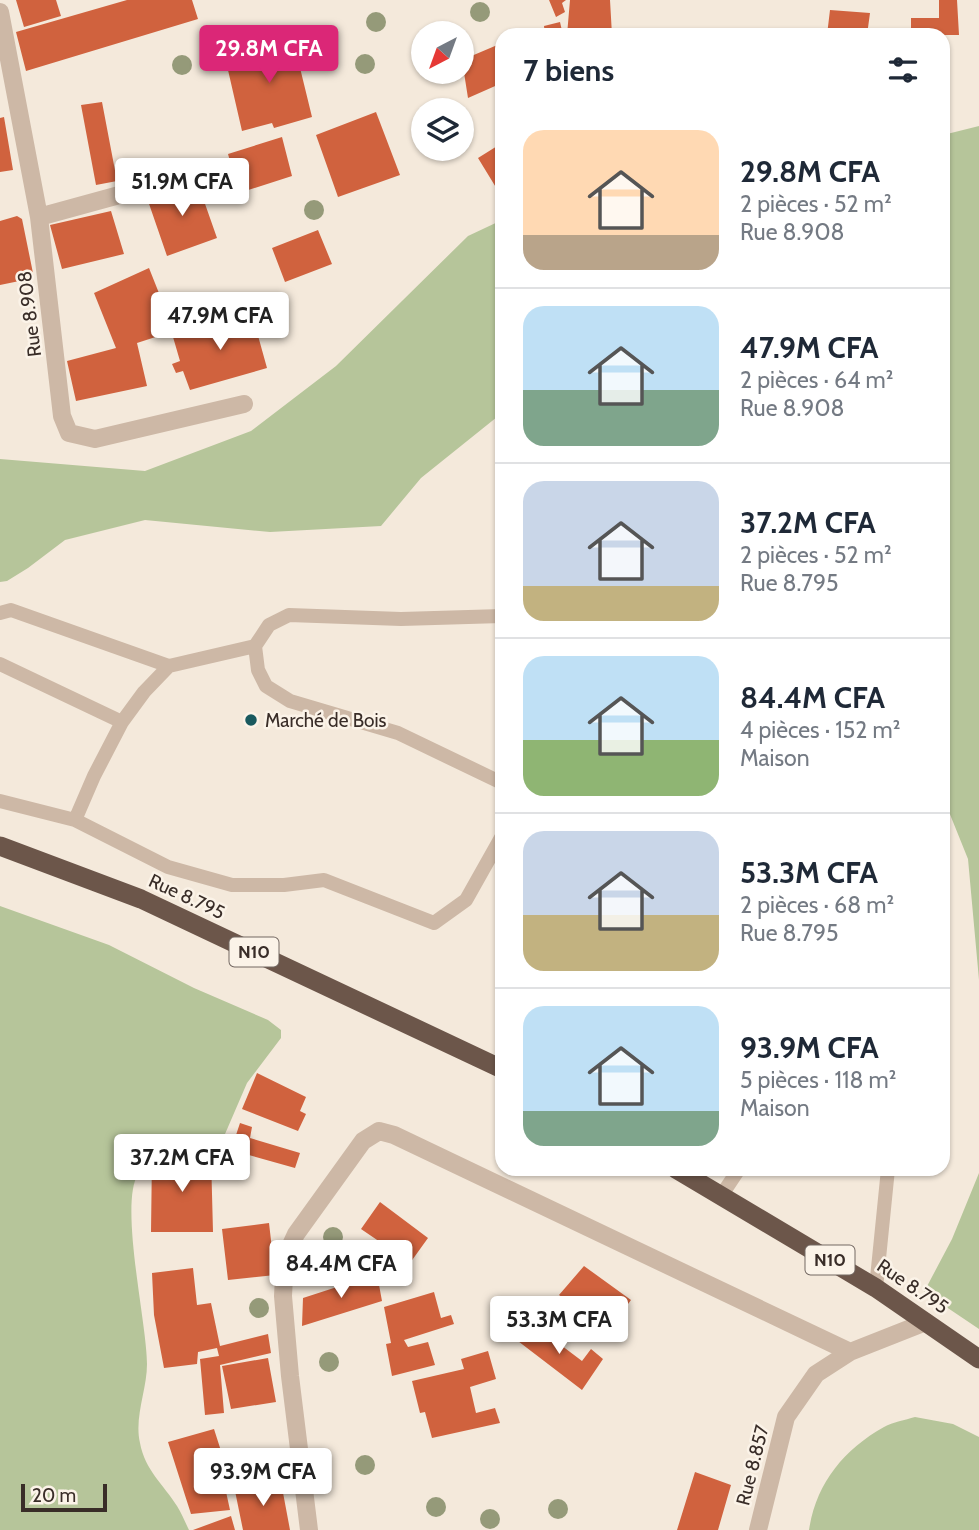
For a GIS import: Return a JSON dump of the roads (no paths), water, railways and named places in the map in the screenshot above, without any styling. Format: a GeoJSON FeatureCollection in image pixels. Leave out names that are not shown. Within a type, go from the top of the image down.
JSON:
{"type":"FeatureCollection","features":[{"type":"Feature","properties":{"kind":"highway","name":"Rue 8.795"},"geometry":{"type":"LineString","coordinates":[[0,846],[141,899],[495,1066]]}},
{"type":"Feature","properties":{"kind":"highway","name":"Rue 8.795"},"geometry":{"type":"LineString","coordinates":[[688,1176],[876,1288],[979,1359]]}},
{"type":"Feature","properties":{"kind":"street","name":"Rue 8.908"},"geometry":{"type":"LineString","coordinates":[[0,12],[39,217],[62,416],[69,433],[95,439],[244,404]]}},
{"type":"Feature","properties":{"kind":"street"},"geometry":{"type":"LineString","coordinates":[[39,217],[215,169]]}},
{"type":"Feature","properties":{"kind":"street"},"geometry":{"type":"LineString","coordinates":[[309,1530],[285,1323],[285,1258],[296,1234],[363,1141],[379,1131],[394,1135],[850,1352]]}},
{"type":"Feature","properties":{"kind":"street","name":"Rue 8.857"},"geometry":{"type":"LineString","coordinates":[[758,1530],[786,1417],[816,1374],[850,1352],[926,1322]]}},
{"type":"Feature","properties":{"kind":"lane"},"geometry":{"type":"LineString","coordinates":[[0,612],[10,610],[169,666],[255,646],[270,625],[289,615],[401,619],[495,616]]}},
{"type":"Feature","properties":{"kind":"lane"},"geometry":{"type":"LineString","coordinates":[[255,646],[258,670],[266,686],[290,701],[398,733],[495,780]]}},
{"type":"Feature","properties":{"kind":"lane"},"geometry":{"type":"LineString","coordinates":[[0,664],[122,722]]}},
{"type":"Feature","properties":{"kind":"lane"},"geometry":{"type":"LineString","coordinates":[[75,820],[122,722],[144,692],[169,666]]}},
{"type":"Feature","properties":{"kind":"lane"},"geometry":{"type":"LineString","coordinates":[[0,801],[75,820],[168,867],[232,885],[284,885],[324,880],[434,923],[466,900],[495,848]]}},
{"type":"Feature","properties":{"kind":"lane"},"geometry":{"type":"LineString","coordinates":[[721,1196],[734,1176]]}},
{"type":"Feature","properties":{"kind":"lane"},"geometry":{"type":"LineString","coordinates":[[876,1288],[887,1176]]}},
{"type":"Feature","properties":{"kind":"place","name":"Marché de Bois"},"geometry":{"type":"Point","coordinates":[251,720]}}]}
